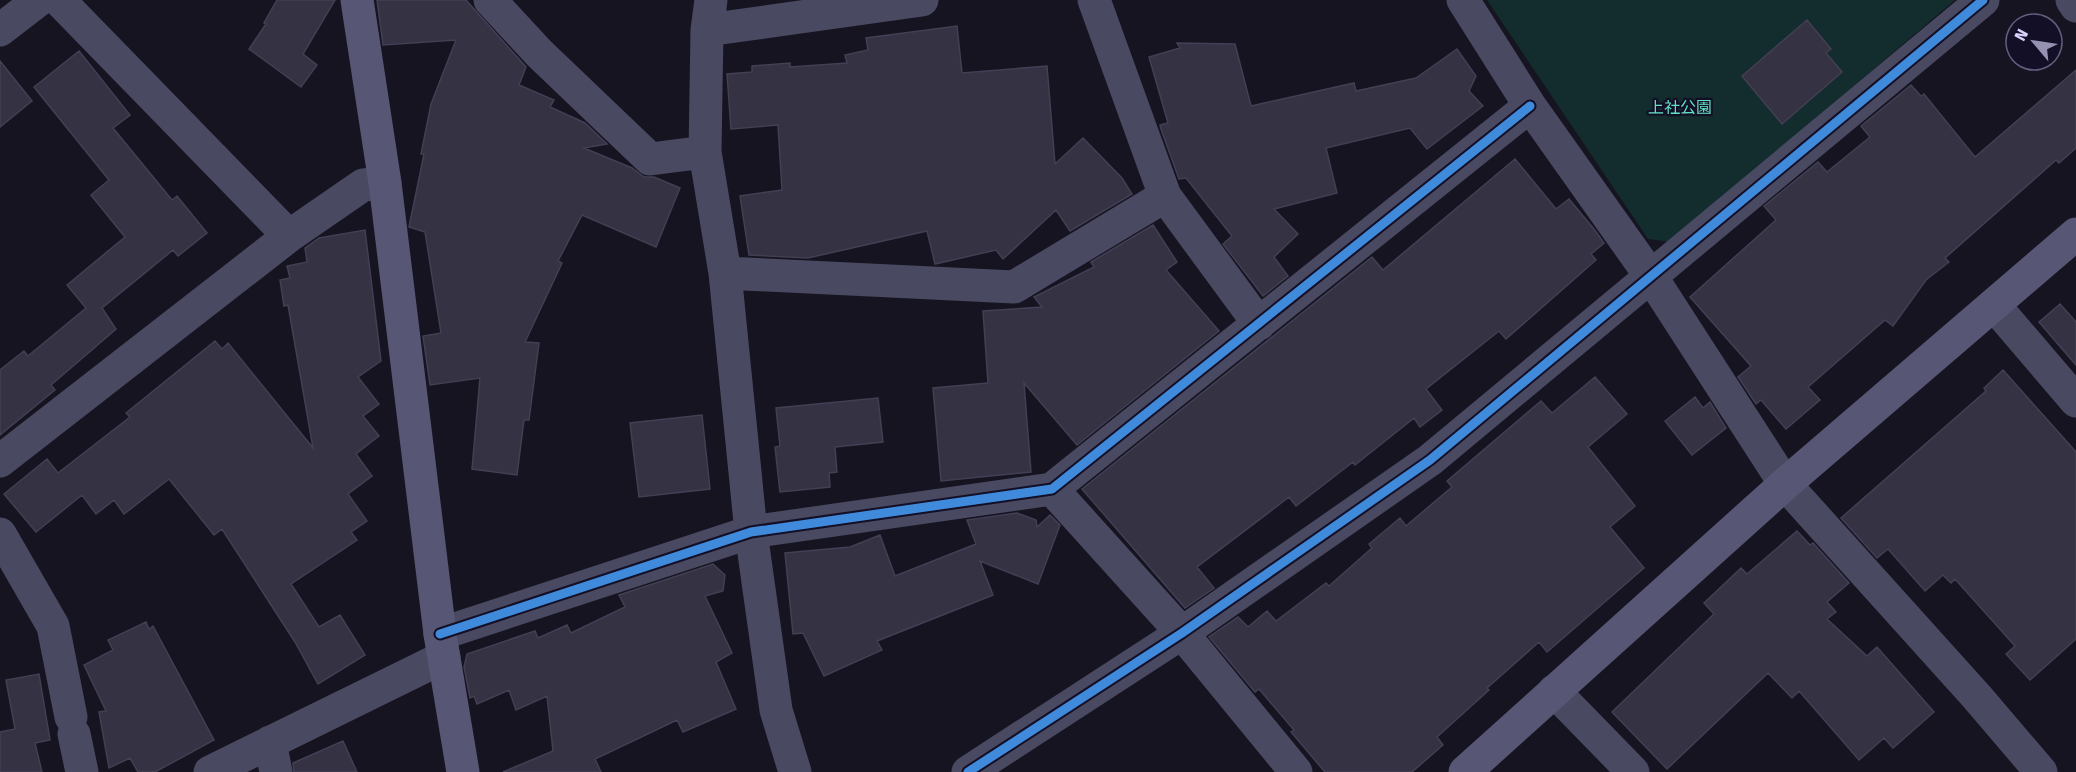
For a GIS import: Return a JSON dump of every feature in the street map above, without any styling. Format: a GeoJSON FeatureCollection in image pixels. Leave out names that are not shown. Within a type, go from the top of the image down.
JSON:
{"type":"FeatureCollection","features":[{"type":"Feature","properties":{"kind":"street"},"geometry":{"type":"LineString","coordinates":[[0,30],[39,0]]}},
{"type":"Feature","properties":{"kind":"street"},"geometry":{"type":"LineString","coordinates":[[59,0],[289,236]]}},
{"type":"Feature","properties":{"kind":"street"},"geometry":{"type":"LineString","coordinates":[[357,0],[385,183],[442,645],[463,772]]}},
{"type":"Feature","properties":{"kind":"street"},"geometry":{"type":"LineString","coordinates":[[490,0],[539,53],[650,159],[705,152]]}},
{"type":"Feature","properties":{"kind":"street"},"geometry":{"type":"LineString","coordinates":[[795,772],[776,710],[751,532],[725,273],[705,152],[709,15],[922,0]]}},
{"type":"Feature","properties":{"kind":"street"},"geometry":{"type":"LineString","coordinates":[[1094,0],[1165,196],[1259,324]]}},
{"type":"Feature","properties":{"kind":"street"},"geometry":{"type":"LineString","coordinates":[[1463,0],[1530,106],[1652,278],[1785,484],[2041,772]]}},
{"type":"Feature","properties":{"kind":"street"},"geometry":{"type":"LineString","coordinates":[[968,772],[1182,633],[1430,460],[1652,278],[1983,0]]}},
{"type":"Feature","properties":{"kind":"street"},"geometry":{"type":"LineString","coordinates":[[2072,0],[2076,6]]}},
{"type":"Feature","properties":{"kind":"street"},"geometry":{"type":"LineString","coordinates":[[210,772],[273,757],[442,645],[751,532],[1052,489],[1530,106]]}},
{"type":"Feature","properties":{"kind":"street"},"geometry":{"type":"LineString","coordinates":[[0,461],[289,236],[363,185],[385,183]]}},
{"type":"Feature","properties":{"kind":"street"},"geometry":{"type":"LineString","coordinates":[[725,273],[1014,287],[1165,196]]}},
{"type":"Feature","properties":{"kind":"street"},"geometry":{"type":"LineString","coordinates":[[1465,772],[1785,484],[2076,234]]}},
{"type":"Feature","properties":{"kind":"street"},"geometry":{"type":"LineString","coordinates":[[1994,305],[2076,400]]}},
{"type":"Feature","properties":{"kind":"street"},"geometry":{"type":"LineString","coordinates":[[1052,489],[1182,633],[1296,772]]}},
{"type":"Feature","properties":{"kind":"street"},"geometry":{"type":"LineString","coordinates":[[0,534],[53,626],[82,772]]}},
{"type":"Feature","properties":{"kind":"street"},"geometry":{"type":"LineString","coordinates":[[1554,691],[1633,772]]}},
{"type":"Feature","properties":{"kind":"green space","name":"上社公園"},"geometry":{"type":"Polygon","coordinates":[[[1487,0],[1955,0],[1670,242],[1648,239],[1487,0]]]}},
{"type":"Feature","properties":{"kind":"building"},"geometry":{"type":"Polygon","coordinates":[[[277,0],[335,0],[303,54],[317,65],[301,87],[249,49],[266,24],[264,23],[277,0]]]}},
{"type":"Feature","properties":{"kind":"building"},"geometry":{"type":"Polygon","coordinates":[[[377,0],[466,0],[526,67],[519,85],[554,100],[550,107],[585,123],[607,144],[584,148],[632,168],[644,177],[654,177],[680,188],[656,247],[582,215],[558,261],[562,263],[525,342],[539,343],[529,420],[524,420],[517,475],[472,469],[480,378],[430,385],[423,336],[441,333],[425,232],[409,227],[424,154],[421,154],[431,104],[456,40],[383,45],[377,0]]]}},
{"type":"Feature","properties":{"kind":"building"},"geometry":{"type":"Polygon","coordinates":[[[1807,20],[1831,49],[1826,53],[1842,72],[1782,124],[1742,76],[1807,20]]]}},
{"type":"Feature","properties":{"kind":"building"},"geometry":{"type":"Polygon","coordinates":[[[957,26],[962,73],[1047,66],[1055,164],[1083,138],[1122,178],[1132,194],[1070,231],[1056,210],[1003,259],[996,250],[935,264],[927,231],[808,258],[749,255],[740,196],[782,190],[778,125],[731,129],[727,74],[752,72],[752,66],[790,63],[790,67],[847,63],[845,55],[868,50],[866,38],[957,26]]]}},
{"type":"Feature","properties":{"kind":"building"},"geometry":{"type":"Polygon","coordinates":[[[1177,43],[1235,44],[1251,106],[1354,83],[1356,91],[1416,78],[1457,49],[1476,76],[1469,91],[1483,106],[1427,149],[1410,128],[1326,148],[1337,193],[1274,209],[1298,234],[1274,257],[1288,276],[1263,296],[1223,244],[1232,236],[1186,178],[1179,179],[1161,129],[1160,125],[1168,123],[1149,57],[1180,48],[1177,43]]]}},
{"type":"Feature","properties":{"kind":"building"},"geometry":{"type":"Polygon","coordinates":[[[79,51],[130,115],[113,128],[172,200],[177,196],[207,233],[178,256],[173,250],[102,308],[116,329],[51,385],[55,390],[0,435],[0,370],[24,351],[28,356],[86,308],[67,285],[125,237],[91,195],[109,180],[34,87],[79,51]]]}},
{"type":"Feature","properties":{"kind":"building"},"geometry":{"type":"Polygon","coordinates":[[[0,61],[32,101],[0,127],[0,61]]]}},
{"type":"Feature","properties":{"kind":"building"},"geometry":{"type":"Polygon","coordinates":[[[2076,70],[2076,148],[2059,163],[2056,160],[1945,258],[1949,262],[1926,280],[1893,326],[1885,320],[1808,387],[1820,400],[1786,429],[1761,400],[1756,404],[1738,377],[1751,366],[1690,297],[1776,220],[1764,206],[1818,162],[1827,172],[1870,137],[1861,126],[1911,85],[1921,96],[1924,94],[1975,157],[2076,70]]]}},
{"type":"Feature","properties":{"kind":"building"},"geometry":{"type":"Polygon","coordinates":[[[1515,159],[1556,209],[1569,199],[1594,229],[1604,243],[1591,254],[1596,260],[1506,339],[1499,331],[1426,389],[1442,410],[1420,427],[1414,418],[1355,465],[1353,462],[1296,506],[1289,497],[1197,567],[1214,588],[1185,608],[1082,489],[1372,257],[1383,270],[1515,159]]]}},
{"type":"Feature","properties":{"kind":"building"},"geometry":{"type":"Polygon","coordinates":[[[1153,225],[1177,262],[1166,270],[1219,331],[1077,445],[1024,383],[1031,472],[941,481],[933,388],[988,383],[983,311],[1042,307],[1034,297],[1094,267],[1091,262],[1153,225]]]}},
{"type":"Feature","properties":{"kind":"building"},"geometry":{"type":"Polygon","coordinates":[[[365,230],[381,361],[358,377],[379,404],[363,416],[379,436],[356,454],[372,476],[348,494],[367,521],[351,532],[357,540],[291,584],[319,627],[340,615],[365,655],[318,684],[295,642],[222,529],[214,535],[169,479],[124,514],[114,500],[96,514],[82,495],[36,532],[4,494],[47,459],[58,473],[130,417],[126,413],[215,341],[222,349],[228,343],[313,448],[288,305],[284,306],[280,280],[290,278],[287,266],[307,262],[305,248],[319,238],[365,230]]]}},
{"type":"Feature","properties":{"kind":"building"},"geometry":{"type":"Polygon","coordinates":[[[2060,304],[2076,322],[2076,365],[2039,322],[2060,304]]]}},
{"type":"Feature","properties":{"kind":"building"},"geometry":{"type":"Polygon","coordinates":[[[2003,370],[2076,452],[2076,639],[2030,680],[2006,654],[2015,646],[1955,579],[1951,583],[1943,575],[1925,591],[1888,549],[1877,558],[1841,518],[1986,391],[1984,388],[2003,370]]]}},
{"type":"Feature","properties":{"kind":"building"},"geometry":{"type":"Polygon","coordinates":[[[1595,377],[1627,414],[1588,447],[1635,506],[1610,527],[1644,568],[1547,652],[1539,642],[1437,737],[1443,745],[1412,772],[1325,772],[1291,732],[1294,730],[1259,689],[1255,692],[1209,637],[1238,617],[1248,627],[1267,611],[1276,621],[1326,583],[1329,586],[1372,548],[1369,544],[1400,518],[1406,526],[1452,487],[1447,481],[1541,401],[1552,413],[1595,377]]]}},
{"type":"Feature","properties":{"kind":"building"},"geometry":{"type":"Polygon","coordinates":[[[1695,397],[1703,408],[1710,402],[1726,428],[1692,455],[1665,421],[1695,397]]]}},
{"type":"Feature","properties":{"kind":"building"},"geometry":{"type":"Polygon","coordinates":[[[878,398],[883,442],[835,447],[837,472],[829,473],[830,487],[780,492],[775,447],[780,446],[776,408],[878,398]]]}},
{"type":"Feature","properties":{"kind":"building"},"geometry":{"type":"Polygon","coordinates":[[[702,415],[710,489],[639,497],[630,423],[702,415]]]}},
{"type":"Feature","properties":{"kind":"building"},"geometry":{"type":"Polygon","coordinates":[[[1017,513],[1036,520],[1037,527],[1050,515],[1060,525],[1038,584],[980,561],[993,595],[877,641],[882,650],[824,676],[803,633],[793,634],[785,553],[850,547],[880,535],[895,576],[976,544],[967,520],[1017,513]]]}},
{"type":"Feature","properties":{"kind":"building"},"geometry":{"type":"Polygon","coordinates":[[[1797,531],[1810,545],[1813,543],[1849,583],[1827,602],[1836,612],[1827,619],[1867,656],[1877,647],[1934,712],[1893,748],[1884,738],[1859,760],[1799,691],[1792,698],[1768,673],[1667,769],[1612,712],[1714,614],[1704,603],[1741,568],[1747,574],[1797,531]]]}},
{"type":"Feature","properties":{"kind":"building"},"geometry":{"type":"Polygon","coordinates":[[[713,564],[725,575],[723,591],[705,596],[732,653],[716,662],[736,709],[683,732],[677,720],[595,759],[601,772],[503,772],[553,751],[547,696],[516,710],[509,690],[477,704],[474,696],[470,698],[464,667],[467,654],[535,631],[538,638],[567,625],[571,633],[625,607],[619,595],[713,564]]]}},
{"type":"Feature","properties":{"kind":"building"},"geometry":{"type":"Polygon","coordinates":[[[146,622],[149,629],[153,626],[214,740],[155,772],[138,772],[130,758],[109,768],[99,712],[106,711],[84,665],[113,650],[108,640],[146,622]]]}},
{"type":"Feature","properties":{"kind":"building"},"geometry":{"type":"Polygon","coordinates":[[[39,674],[50,740],[35,743],[42,772],[0,772],[0,732],[15,729],[6,680],[39,674]]]}},
{"type":"Feature","properties":{"kind":"building"},"geometry":{"type":"Polygon","coordinates":[[[343,741],[357,772],[294,772],[293,763],[343,741]]]}},
{"type":"Feature","properties":{"kind":"cycle path"},"geometry":{"type":"LineString","coordinates":[[968,772],[1182,633],[1430,460],[1983,0]]}},
{"type":"Feature","properties":{"kind":"cycle path"},"geometry":{"type":"LineString","coordinates":[[440,634],[751,532],[1052,489],[1530,106]]}}]}
